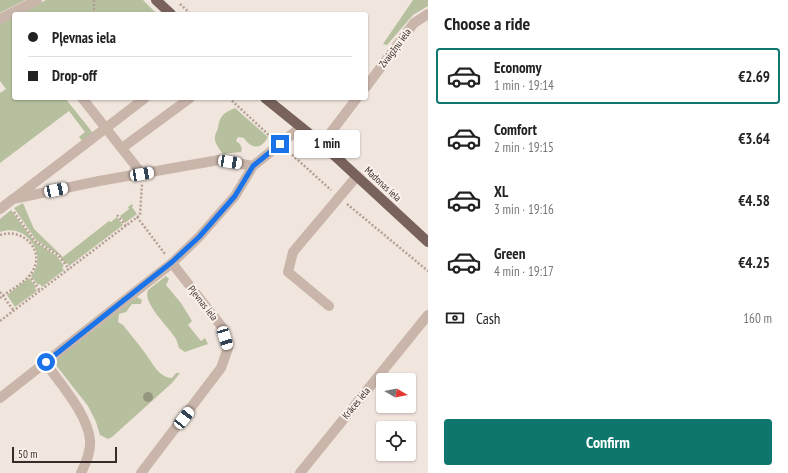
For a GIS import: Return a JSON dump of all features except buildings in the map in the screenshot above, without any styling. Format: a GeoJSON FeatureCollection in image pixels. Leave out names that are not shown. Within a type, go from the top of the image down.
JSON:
{"type":"FeatureCollection","features":[{"type":"Feature","properties":{"kind":"main road"},"geometry":{"type":"LineString","coordinates":[[156,0],[169,12]]}},
{"type":"Feature","properties":{"kind":"main road","name":"Madonas iela"},"geometry":{"type":"LineString","coordinates":[[267,100],[322,144],[428,242]]}},
{"type":"Feature","properties":{"kind":"street"},"geometry":{"type":"LineString","coordinates":[[14,12],[37,0]]}},
{"type":"Feature","properties":{"kind":"street"},"geometry":{"type":"LineString","coordinates":[[0,19],[12,13]]}},
{"type":"Feature","properties":{"kind":"street","name":"Zvaigžņu iela"},"geometry":{"type":"LineString","coordinates":[[368,84],[414,23],[428,14]]}},
{"type":"Feature","properties":{"kind":"street"},"geometry":{"type":"LineString","coordinates":[[84,100],[142,174]]}},
{"type":"Feature","properties":{"kind":"street"},"geometry":{"type":"LineString","coordinates":[[7,204],[142,100]]}},
{"type":"Feature","properties":{"kind":"street"},"geometry":{"type":"LineString","coordinates":[[122,148],[187,100]]}},
{"type":"Feature","properties":{"kind":"street"},"geometry":{"type":"LineString","coordinates":[[322,144],[356,100]]}},
{"type":"Feature","properties":{"kind":"street"},"geometry":{"type":"LineString","coordinates":[[0,398],[172,262],[199,237],[235,196],[253,166],[301,127]]}},
{"type":"Feature","properties":{"kind":"street"},"geometry":{"type":"LineString","coordinates":[[7,204],[99,181],[219,160],[253,166]]}},
{"type":"Feature","properties":{"kind":"street"},"geometry":{"type":"LineString","coordinates":[[329,306],[288,272],[293,252],[357,176]]}},
{"type":"Feature","properties":{"kind":"street","name":"Pļevnas iela"},"geometry":{"type":"LineString","coordinates":[[141,473],[221,368],[228,348],[222,327],[172,262]]}},
{"type":"Feature","properties":{"kind":"street","name":"Krāces iela"},"geometry":{"type":"LineString","coordinates":[[300,473],[428,315]]}},
{"type":"Feature","properties":{"kind":"street"},"geometry":{"type":"LineString","coordinates":[[46,362],[77,406],[87,427],[90,441],[89,454],[81,473]]}},
{"type":"Feature","properties":{"kind":"path"},"geometry":{"type":"LineString","coordinates":[[94,0],[94,12]]}},
{"type":"Feature","properties":{"kind":"path"},"geometry":{"type":"LineString","coordinates":[[175,0],[189,12]]}},
{"type":"Feature","properties":{"kind":"path"},"geometry":{"type":"LineString","coordinates":[[0,322],[140,215],[142,174]]}},
{"type":"Feature","properties":{"kind":"path"},"geometry":{"type":"LineString","coordinates":[[339,197],[428,271]]}},
{"type":"Feature","properties":{"kind":"path"},"geometry":{"type":"LineString","coordinates":[[7,204],[35,241],[58,254],[69,270]]}},
{"type":"Feature","properties":{"kind":"path"},"geometry":{"type":"LineString","coordinates":[[117,215],[126,226]]}},
{"type":"Feature","properties":{"kind":"path"},"geometry":{"type":"LineString","coordinates":[[137,217],[172,262]]}},
{"type":"Feature","properties":{"kind":"path"},"geometry":{"type":"LineString","coordinates":[[0,235],[12,233],[19,234],[26,238],[32,244],[36,258],[35,266],[29,275],[1,297]]}},
{"type":"Feature","properties":{"kind":"path"},"geometry":{"type":"LineString","coordinates":[[29,275],[40,291]]}},
{"type":"Feature","properties":{"kind":"path"},"geometry":{"type":"LineString","coordinates":[[0,292],[1,297],[14,311]]}},
{"type":"Feature","properties":{"kind":"green space"},"geometry":{"type":"Polygon","coordinates":[[[0,0],[25,0],[0,13],[0,0]]]}},
{"type":"Feature","properties":{"kind":"green space"},"geometry":{"type":"Polygon","coordinates":[[[46,0],[143,0],[155,12],[23,12],[46,0]]]}},
{"type":"Feature","properties":{"kind":"green space"},"geometry":{"type":"Polygon","coordinates":[[[413,0],[428,0],[428,6],[413,15],[387,45],[383,44],[413,0]]]}},
{"type":"Feature","properties":{"kind":"green space"},"geometry":{"type":"Polygon","coordinates":[[[12,18],[12,100],[67,100],[93,133],[82,141],[79,137],[85,132],[69,111],[0,163],[0,93],[6,89],[0,81],[0,24],[12,18]]]}},
{"type":"Feature","properties":{"kind":"green space"},"geometry":{"type":"Polygon","coordinates":[[[235,108],[268,137],[259,146],[253,146],[244,138],[238,137],[236,141],[240,144],[242,149],[241,152],[223,154],[216,144],[215,135],[223,115],[235,108]]]}},
{"type":"Feature","properties":{"kind":"green space"},"geometry":{"type":"Polygon","coordinates":[[[23,203],[34,229],[63,257],[109,221],[111,222],[117,217],[123,225],[69,266],[59,255],[36,240],[14,208],[23,203]]]}},
{"type":"Feature","properties":{"kind":"green space"},"geometry":{"type":"Polygon","coordinates":[[[132,204],[132,207],[137,214],[125,223],[120,216],[129,209],[128,207],[132,204]]]}},
{"type":"Feature","properties":{"kind":"green space"},"geometry":{"type":"Polygon","coordinates":[[[11,210],[34,241],[57,256],[64,266],[62,267],[64,270],[42,287],[40,284],[38,285],[31,276],[36,268],[37,259],[36,250],[32,242],[26,236],[18,232],[10,230],[0,232],[0,219],[11,210]]]}},
{"type":"Feature","properties":{"kind":"green space"},"geometry":{"type":"Polygon","coordinates":[[[166,276],[169,279],[166,285],[181,303],[192,321],[188,325],[201,341],[205,338],[208,344],[185,352],[179,348],[173,334],[152,308],[147,295],[148,290],[166,276]]]}},
{"type":"Feature","properties":{"kind":"green space"},"geometry":{"type":"Polygon","coordinates":[[[29,278],[36,287],[35,288],[37,291],[15,307],[7,295],[29,278]]]}},
{"type":"Feature","properties":{"kind":"green space"},"geometry":{"type":"Polygon","coordinates":[[[137,297],[142,300],[141,304],[132,304],[126,312],[119,314],[118,322],[123,325],[153,365],[163,375],[172,378],[176,373],[180,373],[172,383],[108,439],[100,435],[96,422],[88,406],[55,364],[55,360],[137,297]]]}},
{"type":"Feature","properties":{"kind":"route"},"geometry":{"type":"LineString","coordinates":[[46,362],[172,262],[199,237],[235,196],[253,166],[280,144]]}}]}
